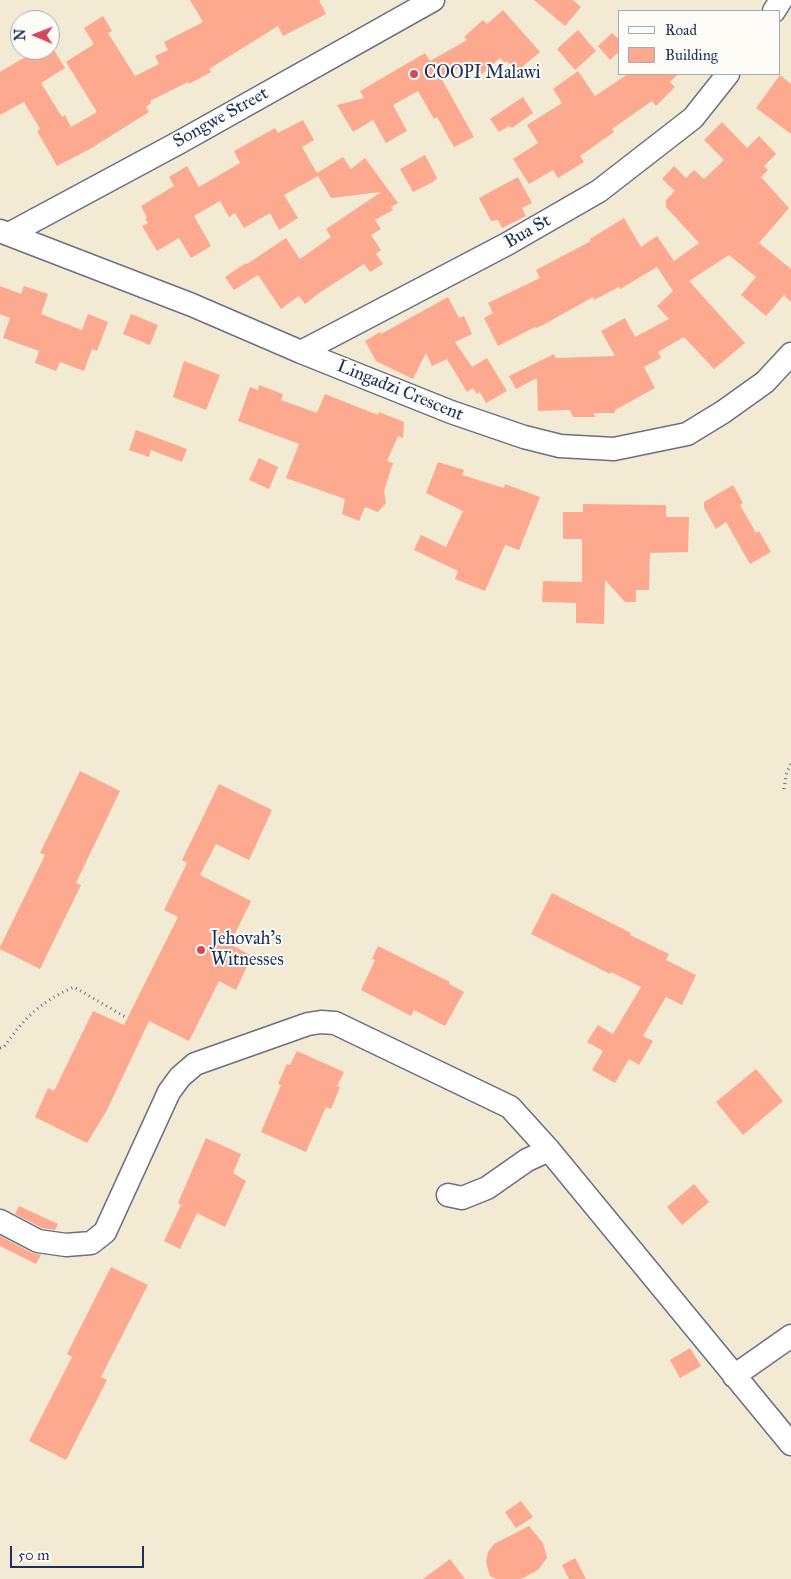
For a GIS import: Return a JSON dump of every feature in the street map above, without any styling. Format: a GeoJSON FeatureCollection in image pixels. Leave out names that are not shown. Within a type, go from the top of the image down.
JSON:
{"type":"FeatureCollection","features":[{"type":"Feature","properties":{"kind":"street","name":"Songwe Street"},"geometry":{"type":"LineString","coordinates":[[4,233],[188,137],[433,0]]}},
{"type":"Feature","properties":{"kind":"street","name":"Bua St"},"geometry":{"type":"LineString","coordinates":[[301,352],[507,244],[599,191],[693,118],[727,75]]}},
{"type":"Feature","properties":{"kind":"street","name":"Lingadzi Crescent"},"geometry":{"type":"LineString","coordinates":[[4,233],[192,305],[301,352],[451,412],[524,437],[560,446],[614,449],[687,434],[723,412],[765,382],[791,354]]}},
{"type":"Feature","properties":{"kind":"street"},"geometry":{"type":"LineString","coordinates":[[0,1221],[38,1241],[66,1245],[92,1243],[105,1232],[169,1092],[180,1077],[194,1064],[308,1024],[321,1022],[335,1023],[510,1107],[548,1150],[791,1444]]}},
{"type":"Feature","properties":{"kind":"street"},"geometry":{"type":"LineString","coordinates":[[448,1195],[462,1198],[487,1188],[526,1160],[548,1150]]}},
{"type":"Feature","properties":{"kind":"street"},"geometry":{"type":"LineString","coordinates":[[734,1376],[791,1336]]}},
{"type":"Feature","properties":{"kind":"path"},"geometry":{"type":"LineString","coordinates":[[784,789],[786,775],[791,764]]}},
{"type":"Feature","properties":{"kind":"path"},"geometry":{"type":"LineString","coordinates":[[0,1048],[4,1047],[32,1012],[53,996],[74,987],[127,1018]]}},
{"type":"Feature","properties":{"kind":"building"},"geometry":{"type":"Polygon","coordinates":[[[190,0],[319,0],[326,14],[283,36],[278,26],[209,69],[211,72],[150,101],[151,103],[146,107],[149,112],[90,149],[57,166],[37,131],[40,129],[24,102],[0,115],[0,72],[20,60],[60,60],[65,68],[41,83],[62,117],[65,115],[71,127],[97,112],[66,62],[94,44],[84,28],[103,16],[112,31],[108,33],[135,76],[159,64],[155,56],[168,50],[164,42],[203,22],[190,0]]]}},
{"type":"Feature","properties":{"kind":"building"},"geometry":{"type":"Polygon","coordinates":[[[534,0],[573,0],[581,7],[565,26],[534,0]]]}},
{"type":"Feature","properties":{"kind":"building"},"geometry":{"type":"Polygon","coordinates":[[[503,10],[540,52],[516,72],[507,61],[505,63],[500,58],[482,74],[471,61],[441,78],[474,137],[454,147],[437,117],[434,119],[418,91],[393,105],[407,131],[386,143],[373,120],[353,132],[337,105],[364,98],[360,91],[425,53],[430,61],[467,40],[464,37],[483,20],[487,24],[503,10]]]}},
{"type":"Feature","properties":{"kind":"building"},"geometry":{"type":"Polygon","coordinates":[[[578,30],[596,51],[575,70],[557,49],[578,30]]]}},
{"type":"Feature","properties":{"kind":"building"},"geometry":{"type":"Polygon","coordinates":[[[612,33],[618,38],[618,53],[610,60],[598,46],[612,33]]]}},
{"type":"Feature","properties":{"kind":"building"},"geometry":{"type":"Polygon","coordinates":[[[578,71],[595,96],[626,75],[677,75],[670,82],[675,87],[656,106],[652,101],[612,129],[614,132],[580,156],[584,162],[558,178],[553,170],[529,184],[513,159],[538,143],[527,125],[562,103],[553,89],[578,71]]]}},
{"type":"Feature","properties":{"kind":"building"},"geometry":{"type":"Polygon","coordinates":[[[780,75],[791,84],[791,134],[756,108],[780,75]]]}},
{"type":"Feature","properties":{"kind":"building"},"geometry":{"type":"Polygon","coordinates":[[[523,97],[533,113],[512,128],[509,126],[499,132],[490,119],[523,97]]]}},
{"type":"Feature","properties":{"kind":"building"},"geometry":{"type":"Polygon","coordinates":[[[303,120],[314,140],[302,147],[317,173],[343,157],[351,169],[365,158],[398,203],[391,207],[393,210],[375,220],[381,229],[371,235],[381,250],[376,254],[383,264],[370,272],[364,264],[305,304],[299,296],[281,309],[258,275],[234,290],[225,277],[286,238],[300,259],[331,237],[326,229],[381,192],[331,198],[318,176],[284,195],[298,218],[279,230],[270,213],[244,228],[235,213],[229,217],[220,201],[194,216],[211,246],[191,258],[179,238],[157,251],[142,226],[148,223],[141,206],[174,186],[169,177],[187,166],[199,187],[240,163],[234,151],[275,128],[278,133],[303,120]]]}},
{"type":"Feature","properties":{"kind":"building"},"geometry":{"type":"Polygon","coordinates":[[[722,122],[747,148],[759,136],[776,154],[764,166],[768,170],[761,177],[789,208],[759,243],[791,269],[791,302],[784,295],[766,316],[741,295],[756,277],[729,255],[689,281],[745,343],[714,369],[684,337],[658,352],[661,358],[644,367],[655,388],[615,410],[615,413],[594,413],[595,417],[573,417],[570,410],[538,411],[537,378],[516,389],[509,376],[554,354],[556,358],[615,356],[601,331],[625,318],[635,337],[669,319],[657,306],[673,291],[657,267],[620,289],[619,287],[594,300],[593,297],[543,325],[535,327],[498,346],[484,318],[493,313],[488,303],[540,278],[536,270],[591,241],[590,239],[624,218],[641,247],[657,236],[674,261],[699,243],[666,207],[666,200],[675,191],[662,179],[674,166],[686,178],[694,170],[704,179],[724,160],[704,140],[722,122]]]}},
{"type":"Feature","properties":{"kind":"building"},"geometry":{"type":"Polygon","coordinates":[[[425,155],[437,178],[413,192],[400,169],[425,155]]]}},
{"type":"Feature","properties":{"kind":"building"},"geometry":{"type":"Polygon","coordinates":[[[518,177],[532,203],[522,208],[526,216],[502,228],[498,220],[491,221],[479,198],[518,177]]]}},
{"type":"Feature","properties":{"kind":"building"},"geometry":{"type":"Polygon","coordinates":[[[0,286],[21,294],[24,286],[48,294],[41,314],[82,330],[88,314],[108,322],[97,351],[92,349],[84,371],[60,362],[56,371],[35,363],[39,351],[3,338],[10,318],[0,314],[0,286]]]}},
{"type":"Feature","properties":{"kind":"building"},"geometry":{"type":"Polygon","coordinates":[[[448,297],[459,318],[464,316],[472,334],[455,342],[472,367],[487,358],[507,391],[486,403],[480,392],[477,394],[473,388],[467,392],[447,359],[432,366],[426,353],[413,379],[376,361],[365,341],[448,297]]]}},
{"type":"Feature","properties":{"kind":"building"},"geometry":{"type":"Polygon","coordinates":[[[131,314],[158,325],[150,345],[123,334],[131,314]]]}},
{"type":"Feature","properties":{"kind":"building"},"geometry":{"type":"Polygon","coordinates":[[[184,361],[220,375],[206,410],[173,397],[184,361]]]}},
{"type":"Feature","properties":{"kind":"building"},"geometry":{"type":"Polygon","coordinates":[[[259,385],[283,394],[281,400],[317,413],[325,394],[378,415],[379,412],[404,422],[403,438],[398,436],[387,461],[393,463],[384,491],[386,503],[378,512],[365,507],[359,521],[342,514],[345,499],[286,478],[299,444],[238,421],[250,387],[258,390],[259,385]]]}},
{"type":"Feature","properties":{"kind":"building"},"geometry":{"type":"Polygon","coordinates":[[[136,430],[187,449],[182,462],[151,450],[149,457],[129,450],[136,430]]]}},
{"type":"Feature","properties":{"kind":"building"},"geometry":{"type":"Polygon","coordinates":[[[259,458],[278,467],[269,489],[249,480],[259,458]]]}},
{"type":"Feature","properties":{"kind":"building"},"geometry":{"type":"Polygon","coordinates":[[[438,462],[464,470],[462,475],[504,488],[505,484],[540,497],[519,550],[505,545],[485,591],[455,579],[458,571],[414,550],[421,535],[446,547],[463,511],[426,493],[438,462]]]}},
{"type":"Feature","properties":{"kind":"building"},"geometry":{"type":"Polygon","coordinates":[[[733,485],[743,503],[740,505],[756,533],[759,531],[771,552],[750,564],[726,522],[716,529],[704,508],[704,502],[733,485]]]}},
{"type":"Feature","properties":{"kind":"building"},"geometry":{"type":"Polygon","coordinates":[[[583,504],[666,505],[666,517],[689,517],[688,552],[650,553],[649,590],[636,590],[636,602],[625,602],[605,580],[604,624],[576,623],[576,603],[542,602],[543,581],[582,582],[582,539],[563,539],[563,512],[583,512],[583,504]]]}},
{"type":"Feature","properties":{"kind":"building"},"geometry":{"type":"Polygon","coordinates":[[[80,771],[120,791],[76,883],[81,885],[40,969],[0,949],[0,947],[45,855],[40,853],[80,771]]]}},
{"type":"Feature","properties":{"kind":"building"},"geometry":{"type":"Polygon","coordinates":[[[219,784],[272,810],[249,860],[216,844],[200,875],[251,901],[230,944],[252,956],[236,990],[219,981],[189,1041],[149,1021],[107,1110],[87,1143],[35,1117],[48,1088],[54,1091],[93,1011],[124,1025],[178,917],[164,910],[187,863],[182,860],[219,784]]]}},
{"type":"Feature","properties":{"kind":"building"},"geometry":{"type":"Polygon","coordinates":[[[552,893],[669,954],[666,960],[696,975],[682,1005],[666,997],[643,1036],[653,1041],[639,1065],[629,1059],[615,1083],[592,1070],[603,1051],[587,1042],[598,1025],[613,1034],[641,987],[611,972],[610,974],[531,934],[552,893]]]}},
{"type":"Feature","properties":{"kind":"building"},"geometry":{"type":"Polygon","coordinates":[[[378,946],[450,982],[449,984],[464,992],[445,1026],[414,1010],[411,1016],[361,990],[375,960],[372,959],[378,946]]]}},
{"type":"Feature","properties":{"kind":"building"},"geometry":{"type":"Polygon","coordinates":[[[297,1051],[344,1072],[337,1086],[340,1087],[331,1109],[326,1107],[306,1152],[261,1132],[281,1085],[278,1084],[287,1064],[290,1065],[297,1051]]]}},
{"type":"Feature","properties":{"kind":"building"},"geometry":{"type":"Polygon","coordinates":[[[756,1069],[783,1101],[743,1135],[716,1102],[756,1069]]]}},
{"type":"Feature","properties":{"kind":"building"},"geometry":{"type":"Polygon","coordinates":[[[206,1138],[241,1154],[233,1173],[246,1181],[225,1227],[197,1213],[180,1249],[164,1241],[181,1205],[178,1203],[206,1138]]]}},
{"type":"Feature","properties":{"kind":"building"},"geometry":{"type":"Polygon","coordinates":[[[694,1184],[709,1202],[682,1225],[667,1207],[694,1184]]]}},
{"type":"Feature","properties":{"kind":"building"},"geometry":{"type":"Polygon","coordinates":[[[19,1206],[58,1224],[55,1230],[42,1228],[15,1214],[19,1206]]]}},
{"type":"Feature","properties":{"kind":"building"},"geometry":{"type":"Polygon","coordinates":[[[0,1236],[32,1253],[41,1255],[36,1264],[0,1246],[0,1236]]]}},
{"type":"Feature","properties":{"kind":"building"},"geometry":{"type":"Polygon","coordinates":[[[111,1267],[148,1285],[101,1377],[107,1380],[66,1460],[29,1441],[72,1357],[67,1354],[111,1267]]]}},
{"type":"Feature","properties":{"kind":"building"},"geometry":{"type":"Polygon","coordinates":[[[690,1348],[701,1366],[680,1378],[670,1360],[690,1348]]]}},
{"type":"Feature","properties":{"kind":"building"},"geometry":{"type":"Polygon","coordinates":[[[521,1501],[533,1517],[516,1528],[505,1512],[521,1501]]]}},
{"type":"Feature","properties":{"kind":"building"},"geometry":{"type":"Polygon","coordinates":[[[529,1526],[543,1543],[547,1558],[538,1570],[521,1579],[496,1579],[490,1576],[486,1562],[488,1552],[494,1544],[529,1526]]]}},
{"type":"Feature","properties":{"kind":"building"},"geometry":{"type":"Polygon","coordinates":[[[575,1558],[586,1579],[569,1579],[562,1565],[575,1558]]]}},
{"type":"Feature","properties":{"kind":"building"},"geometry":{"type":"Polygon","coordinates":[[[450,1559],[465,1579],[423,1579],[450,1559]]]}},
{"type":"Feature","properties":{"kind":"place","name":"COOPI Malawi"},"geometry":{"type":"Point","coordinates":[414,74]}},
{"type":"Feature","properties":{"kind":"place","name":"Jehovah's Witnesses"},"geometry":{"type":"Point","coordinates":[201,950]}}]}
